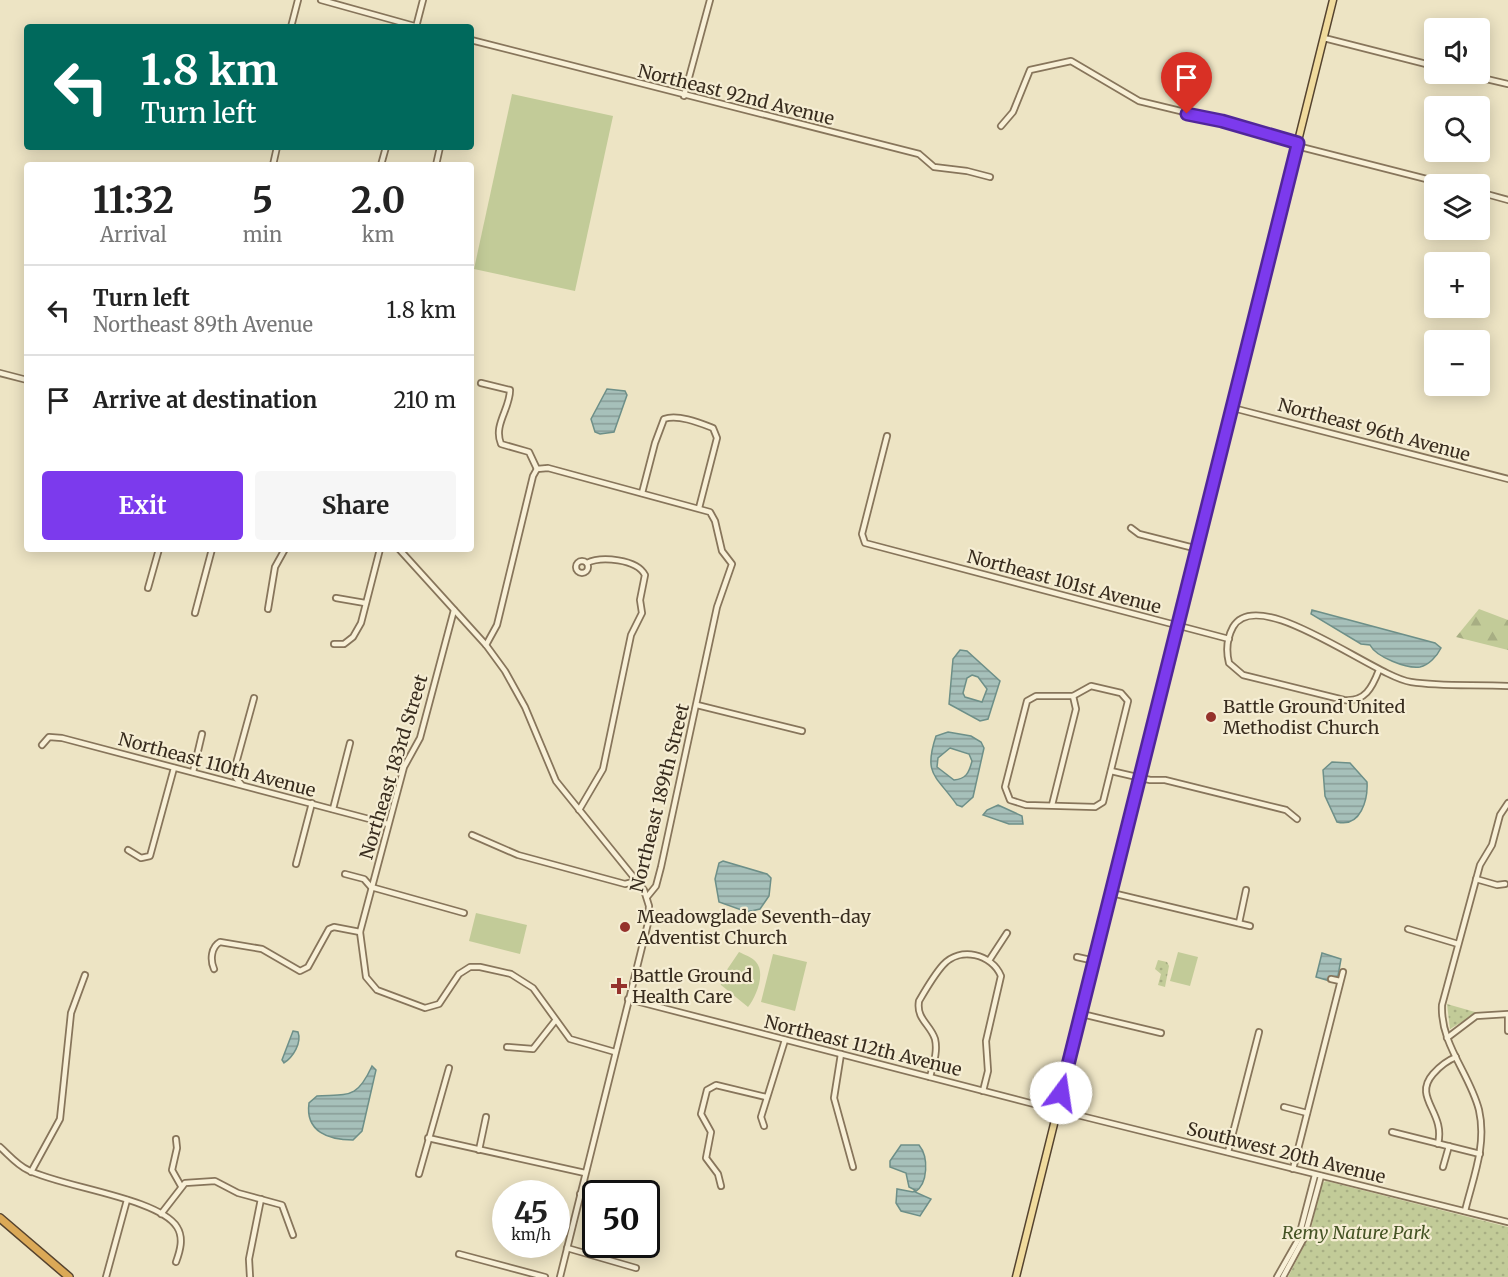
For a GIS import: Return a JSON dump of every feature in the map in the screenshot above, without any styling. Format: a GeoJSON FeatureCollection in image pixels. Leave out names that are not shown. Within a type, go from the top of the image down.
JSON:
{"type":"FeatureCollection","features":[{"type":"Feature","properties":{"kind":"highway"},"geometry":{"type":"LineString","coordinates":[[0,1218],[69,1277]]}},
{"type":"Feature","properties":{"kind":"main road"},"geometry":{"type":"LineString","coordinates":[[1016,1277],[1333,0]]}},
{"type":"Feature","properties":{"kind":"street"},"geometry":{"type":"LineString","coordinates":[[292,24],[298,0]]}},
{"type":"Feature","properties":{"kind":"street"},"geometry":{"type":"LineString","coordinates":[[321,0],[406,24]]}},
{"type":"Feature","properties":{"kind":"street"},"geometry":{"type":"LineString","coordinates":[[418,24],[423,0]]}},
{"type":"Feature","properties":{"kind":"street"},"geometry":{"type":"LineString","coordinates":[[684,96],[710,0]]}},
{"type":"Feature","properties":{"kind":"street"},"geometry":{"type":"LineString","coordinates":[[1324,38],[1424,63]]}},
{"type":"Feature","properties":{"kind":"street","name":"Northeast 92nd Avenue"},"geometry":{"type":"LineString","coordinates":[[474,41],[919,154],[934,167],[968,171],[990,177]]}},
{"type":"Feature","properties":{"kind":"street"},"geometry":{"type":"LineString","coordinates":[[1001,126],[1013,112],[1030,70],[1071,61],[1139,101],[1222,121],[1297,145],[1424,178]]}},
{"type":"Feature","properties":{"kind":"street"},"geometry":{"type":"LineString","coordinates":[[1490,80],[1508,84]]}},
{"type":"Feature","properties":{"kind":"street"},"geometry":{"type":"LineString","coordinates":[[1490,195],[1508,200]]}},
{"type":"Feature","properties":{"kind":"street"},"geometry":{"type":"LineString","coordinates":[[0,373],[24,379]]}},
{"type":"Feature","properties":{"kind":"street"},"geometry":{"type":"LineString","coordinates":[[481,383],[510,390],[509,405],[504,412],[498,433],[499,440],[501,444],[529,452],[537,469]]}},
{"type":"Feature","properties":{"kind":"street","name":"Northeast 96th Avenue"},"geometry":{"type":"LineString","coordinates":[[1233,408],[1508,479]]}},
{"type":"Feature","properties":{"kind":"street"},"geometry":{"type":"LineString","coordinates":[[537,469],[548,468],[642,493],[701,508],[717,438],[713,428],[669,417],[664,419],[659,429],[642,493]]}},
{"type":"Feature","properties":{"kind":"street","name":"Northeast 101st Avenue"},"geometry":{"type":"LineString","coordinates":[[887,436],[862,534],[865,543],[1229,639]]}},
{"type":"Feature","properties":{"kind":"street"},"geometry":{"type":"LineString","coordinates":[[486,645],[497,625],[533,476],[537,469]]}},
{"type":"Feature","properties":{"kind":"street","name":"Northeast 189th Street"},"geometry":{"type":"LineString","coordinates":[[570,1236],[648,919],[647,897],[656,885],[661,867],[717,607],[732,566],[720,546],[716,521],[710,512],[701,508]]}},
{"type":"Feature","properties":{"kind":"street"},"geometry":{"type":"LineString","coordinates":[[1131,528],[1139,534],[1198,549]]}},
{"type":"Feature","properties":{"kind":"street"},"geometry":{"type":"LineString","coordinates":[[148,588],[158,552]]}},
{"type":"Feature","properties":{"kind":"street"},"geometry":{"type":"LineString","coordinates":[[195,613],[211,552]]}},
{"type":"Feature","properties":{"kind":"street"},"geometry":{"type":"LineString","coordinates":[[268,609],[275,567],[283,552]]}},
{"type":"Feature","properties":{"kind":"street"},"geometry":{"type":"LineString","coordinates":[[334,644],[344,644],[353,637],[361,623],[379,552]]}},
{"type":"Feature","properties":{"kind":"street"},"geometry":{"type":"LineString","coordinates":[[402,552],[486,645],[519,695],[556,781],[638,881],[647,897]]}},
{"type":"Feature","properties":{"kind":"street"},"geometry":{"type":"LineString","coordinates":[[579,810],[603,769],[632,635],[642,613],[640,600],[645,575],[642,570],[618,561],[603,560],[586,563]]}},
{"type":"Feature","properties":{"kind":"street"},"geometry":{"type":"LineString","coordinates":[[336,598],[365,603]]}},
{"type":"Feature","properties":{"kind":"street","name":"Northeast 183rd Street"},"geometry":{"type":"LineString","coordinates":[[360,932],[404,767],[420,738],[454,610]]}},
{"type":"Feature","properties":{"kind":"street"},"geometry":{"type":"LineString","coordinates":[[1379,670],[1366,694],[1356,700],[1344,700],[1238,673],[1228,658],[1229,639],[1232,629],[1241,618],[1251,614],[1270,616],[1301,628],[1379,670],[1410,682],[1508,686]]}},
{"type":"Feature","properties":{"kind":"street"},"geometry":{"type":"LineString","coordinates":[[1091,686],[1120,693],[1128,701],[1101,804],[1095,807],[1016,803],[1007,797],[1005,787],[1028,701],[1036,696],[1073,696],[1091,686]]}},
{"type":"Feature","properties":{"kind":"street"},"geometry":{"type":"LineString","coordinates":[[1052,805],[1075,712],[1073,696]]}},
{"type":"Feature","properties":{"kind":"street"},"geometry":{"type":"LineString","coordinates":[[241,784],[236,778],[234,767],[254,698]]}},
{"type":"Feature","properties":{"kind":"street"},"geometry":{"type":"LineString","coordinates":[[697,705],[802,731]]}},
{"type":"Feature","properties":{"kind":"street"},"geometry":{"type":"LineString","coordinates":[[193,772],[201,734]]}},
{"type":"Feature","properties":{"kind":"street","name":"Northeast 110th Avenue"},"geometry":{"type":"LineString","coordinates":[[42,745],[52,736],[388,824]]}},
{"type":"Feature","properties":{"kind":"street"},"geometry":{"type":"LineString","coordinates":[[333,810],[350,743]]}},
{"type":"Feature","properties":{"kind":"street"},"geometry":{"type":"LineString","coordinates":[[128,850],[141,858],[150,856],[174,768]]}},
{"type":"Feature","properties":{"kind":"street"},"geometry":{"type":"LineString","coordinates":[[1111,771],[1141,778],[1165,780],[1286,810],[1297,819]]}},
{"type":"Feature","properties":{"kind":"street"},"geometry":{"type":"LineString","coordinates":[[296,864],[312,803]]}},
{"type":"Feature","properties":{"kind":"street"},"geometry":{"type":"LineString","coordinates":[[1465,1211],[1480,1154],[1482,1134],[1478,1110],[1447,1038],[1442,1005],[1481,863],[1494,840],[1500,815],[1508,803]]}},
{"type":"Feature","properties":{"kind":"street"},"geometry":{"type":"LineString","coordinates":[[472,835],[518,855],[625,884],[638,881]]}},
{"type":"Feature","properties":{"kind":"street"},"geometry":{"type":"LineString","coordinates":[[345,874],[364,879],[372,888],[464,913]]}},
{"type":"Feature","properties":{"kind":"street"},"geometry":{"type":"LineString","coordinates":[[1476,879],[1505,884]]}},
{"type":"Feature","properties":{"kind":"street"},"geometry":{"type":"LineString","coordinates":[[1239,923],[1246,890]]}},
{"type":"Feature","properties":{"kind":"street"},"geometry":{"type":"LineString","coordinates":[[1112,893],[1250,926]]}},
{"type":"Feature","properties":{"kind":"street"},"geometry":{"type":"LineString","coordinates":[[214,969],[212,956],[215,946],[220,942],[262,949],[300,971],[307,968],[323,935],[330,928],[360,932],[366,977],[377,990],[417,1007],[431,1007],[443,1000],[461,972],[472,967],[483,967],[525,981],[537,993],[570,1039],[615,1052]]}},
{"type":"Feature","properties":{"kind":"street"},"geometry":{"type":"LineString","coordinates":[[1408,929],[1458,944]]}},
{"type":"Feature","properties":{"kind":"street"},"geometry":{"type":"LineString","coordinates":[[990,959],[1007,933]]}},
{"type":"Feature","properties":{"kind":"street"},"geometry":{"type":"LineString","coordinates":[[930,1077],[936,1047],[930,1031],[921,1020],[918,1007],[923,994],[949,960],[964,956],[990,959]]}},
{"type":"Feature","properties":{"kind":"street"},"geometry":{"type":"LineString","coordinates":[[1077,957],[1095,961]]}},
{"type":"Feature","properties":{"kind":"street"},"geometry":{"type":"LineString","coordinates":[[983,1090],[988,1071],[986,1041],[1001,976],[990,959]]}},
{"type":"Feature","properties":{"kind":"street"},"geometry":{"type":"LineString","coordinates":[[1293,1169],[1343,972]]}},
{"type":"Feature","properties":{"kind":"street"},"geometry":{"type":"LineString","coordinates":[[31,1172],[60,1119],[71,1013],[85,975]]}},
{"type":"Feature","properties":{"kind":"street"},"geometry":{"type":"LineString","coordinates":[[1331,979],[1340,981]]}},
{"type":"Feature","properties":{"kind":"street","name":"Northeast 112th Avenue"},"geometry":{"type":"LineString","coordinates":[[628,999],[1057,1110]]}},
{"type":"Feature","properties":{"kind":"street"},"geometry":{"type":"LineString","coordinates":[[1082,1014],[1161,1033]]}},
{"type":"Feature","properties":{"kind":"street"},"geometry":{"type":"LineString","coordinates":[[1447,1038],[1476,1016],[1508,1015],[1508,1031]]}},
{"type":"Feature","properties":{"kind":"street"},"geometry":{"type":"LineString","coordinates":[[507,1047],[533,1049],[555,1021]]}},
{"type":"Feature","properties":{"kind":"street"},"geometry":{"type":"LineString","coordinates":[[1228,1152],[1259,1032]]}},
{"type":"Feature","properties":{"kind":"street"},"geometry":{"type":"LineString","coordinates":[[764,1126],[761,1117],[785,1040]]}},
{"type":"Feature","properties":{"kind":"street"},"geometry":{"type":"LineString","coordinates":[[842,1054],[834,1098],[853,1167]]}},
{"type":"Feature","properties":{"kind":"street"},"geometry":{"type":"LineString","coordinates":[[1438,1144],[1439,1123],[1424,1087],[1441,1065],[1456,1057]]}},
{"type":"Feature","properties":{"kind":"street"},"geometry":{"type":"LineString","coordinates":[[419,1174],[449,1068]]}},
{"type":"Feature","properties":{"kind":"street"},"geometry":{"type":"LineString","coordinates":[[721,1186],[718,1174],[706,1158],[711,1131],[701,1116],[706,1093],[711,1086],[718,1085],[766,1097]]}},
{"type":"Feature","properties":{"kind":"street"},"geometry":{"type":"LineString","coordinates":[[1284,1107],[1307,1113]]}},
{"type":"Feature","properties":{"kind":"street","name":"Southwest 20th Avenue"},"geometry":{"type":"LineString","coordinates":[[1057,1110],[1508,1222]]}},
{"type":"Feature","properties":{"kind":"street"},"geometry":{"type":"LineString","coordinates":[[479,1150],[486,1117]]}},
{"type":"Feature","properties":{"kind":"street"},"geometry":{"type":"LineString","coordinates":[[1392,1132],[1480,1154]]}},
{"type":"Feature","properties":{"kind":"street"},"geometry":{"type":"LineString","coordinates":[[428,1138],[585,1173]]}},
{"type":"Feature","properties":{"kind":"street"},"geometry":{"type":"LineString","coordinates":[[176,1139],[177,1148],[172,1170],[181,1186]]}},
{"type":"Feature","properties":{"kind":"street"},"geometry":{"type":"LineString","coordinates":[[1443,1167],[1449,1146]]}},
{"type":"Feature","properties":{"kind":"street"},"geometry":{"type":"LineString","coordinates":[[0,1147],[31,1172],[127,1200],[161,1214],[173,1222],[180,1232],[176,1262]]}},
{"type":"Feature","properties":{"kind":"street"},"geometry":{"type":"LineString","coordinates":[[1283,1277],[1298,1240],[1318,1176]]}},
{"type":"Feature","properties":{"kind":"street"},"geometry":{"type":"LineString","coordinates":[[161,1214],[181,1186],[190,1181],[211,1180],[238,1193],[282,1205],[293,1235]]}},
{"type":"Feature","properties":{"kind":"street"},"geometry":{"type":"LineString","coordinates":[[250,1277],[249,1259],[261,1199]]}},
{"type":"Feature","properties":{"kind":"street"},"geometry":{"type":"LineString","coordinates":[[106,1277],[127,1200]]}},
{"type":"Feature","properties":{"kind":"street"},"geometry":{"type":"LineString","coordinates":[[570,1249],[636,1268]]}},
{"type":"Feature","properties":{"kind":"street"},"geometry":{"type":"LineString","coordinates":[[459,1254],[545,1277]]}},
{"type":"Feature","properties":{"kind":"street","name":"Northeast 189th Street"},"geometry":{"type":"LineString","coordinates":[[560,1277],[565,1258]]}},
{"type":"Feature","properties":{"kind":"street"},"geometry":{"type":"LineString","coordinates":[[1277,1277],[1286,1267]]}},
{"type":"Feature","properties":{"kind":"green space"},"geometry":{"type":"Polygon","coordinates":[[[512,94],[613,116],[575,291],[474,269],[512,94]]]}},
{"type":"Feature","properties":{"kind":"green space"},"geometry":{"type":"Polygon","coordinates":[[[1479,609],[1508,620],[1508,650],[1456,637],[1479,609]]]}},
{"type":"Feature","properties":{"kind":"green space"},"geometry":{"type":"Polygon","coordinates":[[[476,913],[527,925],[520,954],[469,941],[476,913]]]}},
{"type":"Feature","properties":{"kind":"green space"},"geometry":{"type":"Polygon","coordinates":[[[739,952],[754,960],[760,972],[757,991],[748,1007],[721,985],[720,980],[739,952]]]}},
{"type":"Feature","properties":{"kind":"green space"},"geometry":{"type":"Polygon","coordinates":[[[1178,952],[1198,957],[1190,986],[1170,981],[1178,952]]]}},
{"type":"Feature","properties":{"kind":"green space"},"geometry":{"type":"Polygon","coordinates":[[[773,954],[807,962],[795,1011],[761,1002],[773,954]]]}},
{"type":"Feature","properties":{"kind":"green space"},"geometry":{"type":"Polygon","coordinates":[[[1158,960],[1167,962],[1169,966],[1165,987],[1158,985],[1161,974],[1155,969],[1158,960]]]}},
{"type":"Feature","properties":{"kind":"green space"},"geometry":{"type":"Polygon","coordinates":[[[1447,1004],[1475,1012],[1475,1014],[1450,1029],[1447,1004]]]}},
{"type":"Feature","properties":{"kind":"green space","name":"Remy Nature Park"},"geometry":{"type":"Polygon","coordinates":[[[1326,1181],[1508,1227],[1508,1277],[1288,1277],[1310,1234],[1321,1184],[1326,1181]]]}},
{"type":"Feature","properties":{"kind":"water"},"geometry":{"type":"Polygon","coordinates":[[[607,389],[625,391],[627,395],[614,432],[600,434],[595,432],[591,419],[607,389]]]}},
{"type":"Feature","properties":{"kind":"water"},"geometry":{"type":"Polygon","coordinates":[[[1312,610],[1435,643],[1441,648],[1432,660],[1423,666],[1400,664],[1385,658],[1370,645],[1361,644],[1311,614],[1312,610]]]}},
{"type":"Feature","properties":{"kind":"water"},"geometry":{"type":"Polygon","coordinates":[[[960,650],[967,651],[1000,681],[988,719],[980,721],[949,704],[953,659],[960,650]],[[972,675],[967,678],[963,693],[965,697],[982,702],[987,689],[978,677],[972,675]]]}},
{"type":"Feature","properties":{"kind":"water"},"geometry":{"type":"Polygon","coordinates":[[[948,732],[971,736],[981,742],[984,748],[973,797],[962,807],[957,805],[931,767],[932,749],[936,736],[948,732]],[[950,748],[938,758],[937,767],[954,780],[961,778],[966,775],[971,765],[969,754],[950,748]]]}},
{"type":"Feature","properties":{"kind":"water"},"geometry":{"type":"Polygon","coordinates":[[[1332,762],[1350,763],[1367,782],[1366,796],[1361,811],[1352,821],[1345,823],[1337,822],[1325,796],[1323,770],[1332,762]]]}},
{"type":"Feature","properties":{"kind":"water"},"geometry":{"type":"Polygon","coordinates":[[[998,805],[1022,816],[1023,824],[1009,824],[983,815],[987,810],[998,805]]]}},
{"type":"Feature","properties":{"kind":"water"},"geometry":{"type":"Polygon","coordinates":[[[723,861],[767,874],[771,878],[769,896],[760,909],[747,912],[719,902],[715,879],[719,863],[723,861]]]}},
{"type":"Feature","properties":{"kind":"water"},"geometry":{"type":"Polygon","coordinates":[[[1322,953],[1341,959],[1338,976],[1332,977],[1330,981],[1316,977],[1322,953]]]}},
{"type":"Feature","properties":{"kind":"water"},"geometry":{"type":"Polygon","coordinates":[[[293,1031],[298,1032],[298,1045],[291,1057],[284,1063],[282,1060],[293,1031]]]}},
{"type":"Feature","properties":{"kind":"water"},"geometry":{"type":"Polygon","coordinates":[[[372,1066],[376,1070],[362,1131],[353,1140],[335,1138],[320,1132],[311,1121],[309,1103],[317,1096],[351,1093],[362,1084],[372,1066]]]}},
{"type":"Feature","properties":{"kind":"water"},"geometry":{"type":"Polygon","coordinates":[[[901,1145],[919,1145],[926,1163],[923,1183],[915,1192],[931,1199],[920,1216],[901,1211],[896,1203],[897,1189],[913,1192],[915,1190],[909,1187],[906,1173],[890,1167],[890,1161],[901,1145]]]}},
{"type":"Feature","properties":{"kind":"place","name":"Battle Ground United Methodist Church"},"geometry":{"type":"Point","coordinates":[1211,717]}},
{"type":"Feature","properties":{"kind":"place","name":"Meadowglade Seventh-day Adventist Church"},"geometry":{"type":"Point","coordinates":[625,927]}},
{"type":"Feature","properties":{"kind":"place","name":"Battle Ground Health Care"},"geometry":{"type":"Point","coordinates":[619,986]}},
{"type":"Feature","properties":{"kind":"route"},"geometry":{"type":"LineString","coordinates":[[1061,1093],[1113,892],[1298,143],[1222,121],[1187,114]]}}]}
